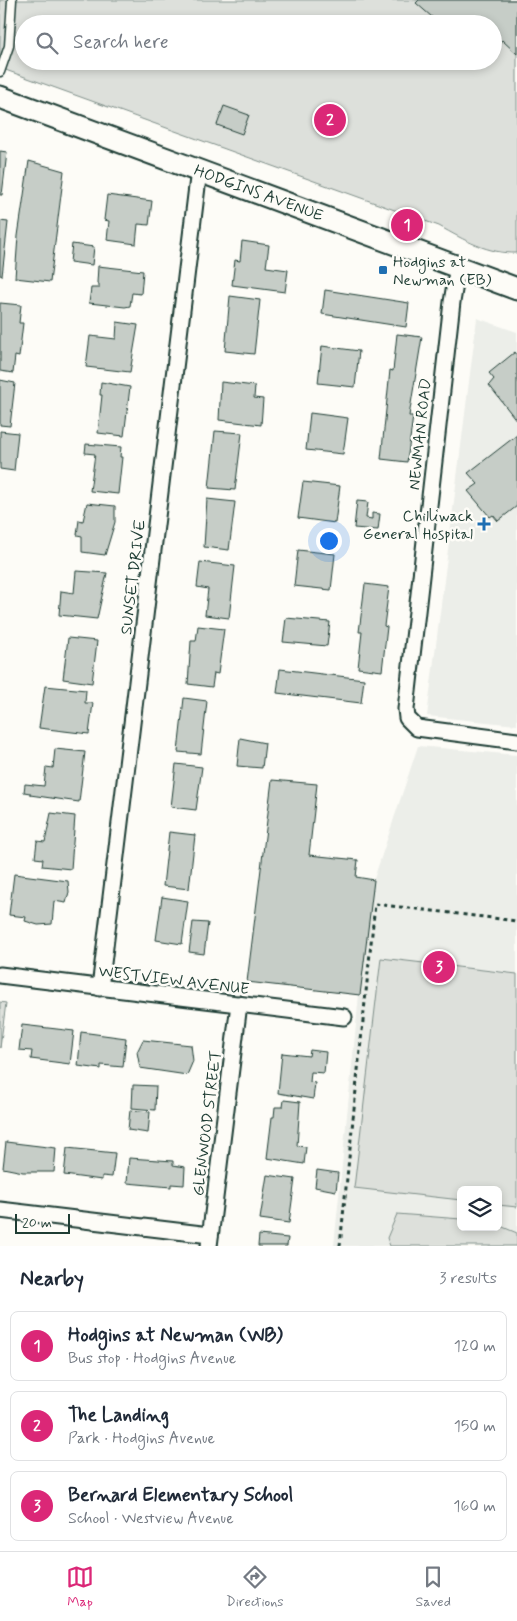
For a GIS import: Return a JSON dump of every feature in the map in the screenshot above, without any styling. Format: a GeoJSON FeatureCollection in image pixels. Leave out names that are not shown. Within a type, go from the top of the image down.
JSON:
{"type":"FeatureCollection","features":[{"type":"Feature","properties":{"kind":"street","name":"HODGINS AVENUE"},"geometry":{"type":"LineString","coordinates":[[0,97],[458,266],[517,290]]}},
{"type":"Feature","properties":{"kind":"street","name":"SUNSET DRIVE"},"geometry":{"type":"LineString","coordinates":[[100,988],[199,170]]}},
{"type":"Feature","properties":{"kind":"street","name":"NEWMAN ROAD"},"geometry":{"type":"LineString","coordinates":[[458,266],[452,302],[406,709],[407,718],[411,724],[425,730],[517,741]]}},
{"type":"Feature","properties":{"kind":"street","name":"WESTVIEW AVENUE"},"geometry":{"type":"LineString","coordinates":[[0,975],[344,1018]]}},
{"type":"Feature","properties":{"kind":"street","name":"GLENWOOD STREET"},"geometry":{"type":"LineString","coordinates":[[210,1240],[238,1004]]}},
{"type":"Feature","properties":{"kind":"street"},"geometry":{"type":"LineString","coordinates":[[0,1210],[210,1240]]}},
{"type":"Feature","properties":{"kind":"lane"},"geometry":{"type":"LineString","coordinates":[[0,72],[9,46],[12,0]]}},
{"type":"Feature","properties":{"kind":"path"},"geometry":{"type":"LineString","coordinates":[[340,1246],[375,904],[517,921]]}},
{"type":"Feature","properties":{"kind":"shaded area"},"geometry":{"type":"Polygon","coordinates":[[[0,0],[517,0],[517,253],[486,249],[439,226],[0,68],[0,0]]]}},
{"type":"Feature","properties":{"kind":"shaded area","name":"Chilliwack General Hospital"},"geometry":{"type":"Polygon","coordinates":[[[477,318],[517,332],[517,725],[427,716],[477,318]]]}},
{"type":"Feature","properties":{"kind":"shaded area"},"geometry":{"type":"Polygon","coordinates":[[[418,746],[517,755],[517,1246],[334,1246],[369,894],[418,746]]]}},
{"type":"Feature","properties":{"kind":"shaded area"},"geometry":{"type":"Polygon","coordinates":[[[381,958],[517,974],[517,1207],[502,1205],[502,1186],[457,1186],[457,1200],[354,1188],[381,958]]]}},
{"type":"Feature","properties":{"kind":"shaded area"},"geometry":{"type":"Polygon","coordinates":[[[0,1002],[6,1003],[0,1048],[0,1002]]]}},
{"type":"Feature","properties":{"kind":"shaded area"},"geometry":{"type":"Polygon","coordinates":[[[397,1214],[457,1219],[457,1231],[502,1231],[502,1227],[517,1233],[517,1246],[390,1246],[387,1238],[397,1214]]]}},
{"type":"Feature","properties":{"kind":"building"},"geometry":{"type":"Polygon","coordinates":[[[419,0],[517,0],[517,54],[502,40],[502,15],[430,15],[416,3],[419,0]]]}},
{"type":"Feature","properties":{"kind":"building"},"geometry":{"type":"Polygon","coordinates":[[[224,106],[249,115],[242,134],[217,125],[224,106]]]}},
{"type":"Feature","properties":{"kind":"building"},"geometry":{"type":"Polygon","coordinates":[[[0,151],[7,152],[2,195],[0,195],[0,151]]]}},
{"type":"Feature","properties":{"kind":"building"},"geometry":{"type":"Polygon","coordinates":[[[29,161],[64,171],[50,282],[15,278],[18,236],[29,161]]]}},
{"type":"Feature","properties":{"kind":"building"},"geometry":{"type":"Polygon","coordinates":[[[107,195],[152,201],[149,225],[138,224],[136,244],[107,240],[109,221],[104,220],[107,195]]]}},
{"type":"Feature","properties":{"kind":"building"},"geometry":{"type":"Polygon","coordinates":[[[0,221],[8,222],[2,276],[0,275],[0,221]]]}},
{"type":"Feature","properties":{"kind":"building"},"geometry":{"type":"Polygon","coordinates":[[[242,241],[269,245],[266,267],[288,270],[285,292],[232,285],[235,260],[240,261],[242,241]]]}},
{"type":"Feature","properties":{"kind":"building"},"geometry":{"type":"Polygon","coordinates":[[[72,244],[94,247],[92,265],[70,262],[72,244]]]}},
{"type":"Feature","properties":{"kind":"building"},"geometry":{"type":"Polygon","coordinates":[[[98,266],[143,271],[141,294],[132,293],[130,306],[125,307],[89,303],[91,288],[99,288],[97,283],[98,266]]]}},
{"type":"Feature","properties":{"kind":"building"},"geometry":{"type":"Polygon","coordinates":[[[325,290],[409,303],[406,327],[322,314],[325,290]]]}},
{"type":"Feature","properties":{"kind":"building"},"geometry":{"type":"Polygon","coordinates":[[[230,296],[260,300],[254,354],[225,351],[230,296]]]}},
{"type":"Feature","properties":{"kind":"building"},"geometry":{"type":"Polygon","coordinates":[[[0,303],[21,305],[19,323],[23,323],[19,357],[15,356],[13,373],[0,371],[0,303]]]}},
{"type":"Feature","properties":{"kind":"building"},"geometry":{"type":"Polygon","coordinates":[[[117,322],[138,325],[130,372],[86,367],[90,336],[116,339],[117,322]]]}},
{"type":"Feature","properties":{"kind":"building"},"geometry":{"type":"Polygon","coordinates":[[[397,334],[422,337],[409,416],[413,416],[407,462],[381,459],[390,370],[393,371],[397,334]]]}},
{"type":"Feature","properties":{"kind":"building"},"geometry":{"type":"Polygon","coordinates":[[[322,346],[359,351],[355,387],[318,383],[322,346]]]}},
{"type":"Feature","properties":{"kind":"building"},"geometry":{"type":"Polygon","coordinates":[[[515,352],[517,355],[517,421],[489,385],[494,379],[489,373],[515,352]]]}},
{"type":"Feature","properties":{"kind":"building"},"geometry":{"type":"Polygon","coordinates":[[[0,380],[15,383],[10,426],[0,425],[0,380]]]}},
{"type":"Feature","properties":{"kind":"building"},"geometry":{"type":"Polygon","coordinates":[[[101,382],[130,387],[124,436],[98,433],[102,395],[100,395],[101,382]]]}},
{"type":"Feature","properties":{"kind":"building"},"geometry":{"type":"Polygon","coordinates":[[[221,382],[255,386],[254,398],[263,399],[261,425],[219,420],[221,382]]]}},
{"type":"Feature","properties":{"kind":"building"},"geometry":{"type":"Polygon","coordinates":[[[310,413],[348,418],[343,454],[306,450],[310,413]]]}},
{"type":"Feature","properties":{"kind":"building"},"geometry":{"type":"Polygon","coordinates":[[[0,431],[18,433],[14,471],[0,469],[0,431]]]}},
{"type":"Feature","properties":{"kind":"building"},"geometry":{"type":"Polygon","coordinates":[[[215,431],[242,433],[235,490],[209,488],[215,431]]]}},
{"type":"Feature","properties":{"kind":"building"},"geometry":{"type":"Polygon","coordinates":[[[517,435],[517,506],[498,521],[493,515],[490,517],[468,491],[478,484],[468,473],[517,435]]]}},
{"type":"Feature","properties":{"kind":"building"},"geometry":{"type":"Polygon","coordinates":[[[86,444],[121,447],[120,457],[122,457],[118,494],[90,491],[95,454],[85,453],[86,444]]]}},
{"type":"Feature","properties":{"kind":"building"},"geometry":{"type":"Polygon","coordinates":[[[303,482],[340,486],[335,523],[298,518],[303,482]]]}},
{"type":"Feature","properties":{"kind":"building"},"geometry":{"type":"Polygon","coordinates":[[[207,499],[235,502],[229,550],[204,547],[207,499]]]}},
{"type":"Feature","properties":{"kind":"building"},"geometry":{"type":"Polygon","coordinates":[[[357,501],[368,502],[366,518],[372,519],[372,513],[380,514],[378,530],[354,528],[357,501]]]}},
{"type":"Feature","properties":{"kind":"building"},"geometry":{"type":"Polygon","coordinates":[[[87,503],[115,506],[115,522],[105,555],[82,552],[82,536],[77,535],[79,520],[83,521],[87,503]]]}},
{"type":"Feature","properties":{"kind":"building"},"geometry":{"type":"Polygon","coordinates":[[[298,550],[335,554],[331,590],[294,586],[298,550]]]}},
{"type":"Feature","properties":{"kind":"building"},"geometry":{"type":"Polygon","coordinates":[[[200,562],[235,566],[229,618],[205,615],[208,589],[197,587],[200,562]]]}},
{"type":"Feature","properties":{"kind":"building"},"geometry":{"type":"Polygon","coordinates":[[[76,571],[107,573],[97,619],[59,615],[61,591],[74,593],[76,571]]]}},
{"type":"Feature","properties":{"kind":"building"},"geometry":{"type":"Polygon","coordinates":[[[365,584],[389,587],[384,626],[387,627],[382,671],[358,668],[362,632],[359,632],[365,584]]]}},
{"type":"Feature","properties":{"kind":"building"},"geometry":{"type":"Polygon","coordinates":[[[286,618],[330,622],[327,646],[283,642],[286,618]]]}},
{"type":"Feature","properties":{"kind":"building"},"geometry":{"type":"Polygon","coordinates":[[[198,626],[224,629],[218,674],[214,673],[212,687],[188,684],[191,641],[196,641],[198,626]]]}},
{"type":"Feature","properties":{"kind":"building"},"geometry":{"type":"Polygon","coordinates":[[[68,638],[97,641],[92,683],[63,679],[68,638]]]}},
{"type":"Feature","properties":{"kind":"building"},"geometry":{"type":"Polygon","coordinates":[[[280,669],[364,679],[361,703],[277,693],[280,669]]]}},
{"type":"Feature","properties":{"kind":"building"},"geometry":{"type":"Polygon","coordinates":[[[45,686],[86,690],[85,703],[93,703],[89,734],[39,728],[45,686]]]}},
{"type":"Feature","properties":{"kind":"building"},"geometry":{"type":"Polygon","coordinates":[[[184,698],[207,701],[201,754],[178,752],[184,698]]]}},
{"type":"Feature","properties":{"kind":"building"},"geometry":{"type":"Polygon","coordinates":[[[240,738],[265,743],[262,768],[237,766],[240,738]]]}},
{"type":"Feature","properties":{"kind":"building"},"geometry":{"type":"Polygon","coordinates":[[[55,749],[85,752],[79,802],[30,795],[30,793],[24,792],[25,784],[44,786],[46,767],[53,768],[55,749]]]}},
{"type":"Feature","properties":{"kind":"building"},"geometry":{"type":"Polygon","coordinates":[[[176,764],[202,767],[196,810],[171,807],[176,764]]]}},
{"type":"Feature","properties":{"kind":"building"},"geometry":{"type":"Polygon","coordinates":[[[272,780],[317,784],[309,855],[358,860],[356,877],[374,880],[360,995],[247,982],[272,780]]]}},
{"type":"Feature","properties":{"kind":"building"},"geometry":{"type":"Polygon","coordinates":[[[51,813],[75,816],[71,869],[42,866],[43,859],[35,858],[37,841],[45,842],[51,813]]]}},
{"type":"Feature","properties":{"kind":"building"},"geometry":{"type":"Polygon","coordinates":[[[169,832],[195,835],[189,889],[163,886],[169,832]]]}},
{"type":"Feature","properties":{"kind":"building"},"geometry":{"type":"Polygon","coordinates":[[[14,874],[68,881],[69,892],[66,903],[54,901],[52,924],[38,925],[25,921],[26,917],[9,915],[14,874]]]}},
{"type":"Feature","properties":{"kind":"building"},"geometry":{"type":"Polygon","coordinates":[[[162,897],[188,901],[182,944],[156,940],[162,897]]]}},
{"type":"Feature","properties":{"kind":"building"},"geometry":{"type":"Polygon","coordinates":[[[193,922],[208,923],[204,954],[189,952],[193,922]]]}},
{"type":"Feature","properties":{"kind":"building"},"geometry":{"type":"Polygon","coordinates":[[[22,1025],[74,1031],[70,1064],[31,1059],[32,1051],[19,1050],[22,1025]]]}},
{"type":"Feature","properties":{"kind":"building"},"geometry":{"type":"Polygon","coordinates":[[[81,1032],[126,1038],[123,1067],[101,1065],[101,1069],[78,1066],[81,1032]]]}},
{"type":"Feature","properties":{"kind":"building"},"geometry":{"type":"Polygon","coordinates":[[[143,1040],[191,1045],[193,1061],[187,1075],[140,1068],[137,1052],[143,1040]]]}},
{"type":"Feature","properties":{"kind":"building"},"geometry":{"type":"Polygon","coordinates":[[[310,1050],[326,1052],[324,1073],[311,1072],[310,1082],[315,1083],[313,1099],[278,1093],[282,1053],[309,1056],[310,1050]]]}},
{"type":"Feature","properties":{"kind":"building"},"geometry":{"type":"Polygon","coordinates":[[[133,1085],[156,1086],[155,1110],[132,1108],[133,1085]]]}},
{"type":"Feature","properties":{"kind":"building"},"geometry":{"type":"Polygon","coordinates":[[[284,1100],[300,1102],[297,1146],[306,1147],[304,1164],[267,1158],[272,1117],[274,1117],[275,1107],[283,1107],[284,1100]]]}},
{"type":"Feature","properties":{"kind":"building"},"geometry":{"type":"Polygon","coordinates":[[[130,1110],[150,1112],[148,1133],[128,1130],[130,1110]]]}},
{"type":"Feature","properties":{"kind":"building"},"geometry":{"type":"Polygon","coordinates":[[[6,1142],[56,1148],[54,1172],[23,1172],[3,1168],[6,1142]]]}},
{"type":"Feature","properties":{"kind":"building"},"geometry":{"type":"Polygon","coordinates":[[[67,1148],[115,1153],[112,1177],[102,1176],[102,1180],[64,1175],[67,1148]]]}},
{"type":"Feature","properties":{"kind":"building"},"geometry":{"type":"Polygon","coordinates":[[[129,1158],[173,1161],[173,1165],[185,1167],[184,1185],[171,1184],[171,1187],[127,1183],[129,1158]]]}},
{"type":"Feature","properties":{"kind":"building"},"geometry":{"type":"Polygon","coordinates":[[[317,1170],[338,1173],[336,1191],[315,1187],[317,1170]]]}},
{"type":"Feature","properties":{"kind":"building"},"geometry":{"type":"Polygon","coordinates":[[[267,1175],[295,1179],[289,1223],[260,1219],[267,1175]]]}},
{"type":"Feature","properties":{"kind":"building"},"geometry":{"type":"Polygon","coordinates":[[[259,1235],[288,1238],[287,1246],[258,1246],[259,1235]]]}},
{"type":"Feature","properties":{"kind":"place","name":"The Landing"},"geometry":{"type":"Point","coordinates":[330,120]}},
{"type":"Feature","properties":{"kind":"place","name":"Hodgins at Newman (WB)"},"geometry":{"type":"Point","coordinates":[407,225]}},
{"type":"Feature","properties":{"kind":"place","name":"Hodgins at Newman (EB)"},"geometry":{"type":"Point","coordinates":[383,270]}},
{"type":"Feature","properties":{"kind":"place","name":"Chilliwack General Hospital"},"geometry":{"type":"Point","coordinates":[484,524]}},
{"type":"Feature","properties":{"kind":"place","name":"Bernard Elementary School"},"geometry":{"type":"Point","coordinates":[439,967]}}]}
